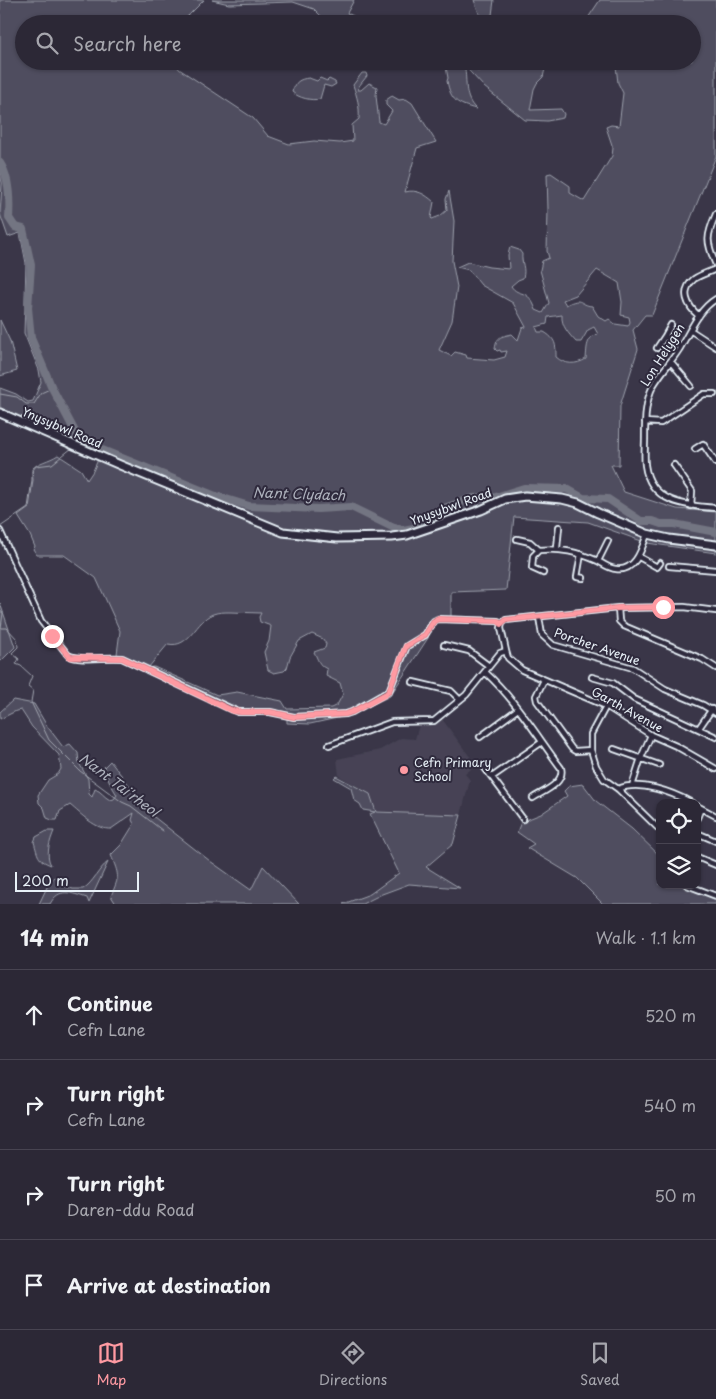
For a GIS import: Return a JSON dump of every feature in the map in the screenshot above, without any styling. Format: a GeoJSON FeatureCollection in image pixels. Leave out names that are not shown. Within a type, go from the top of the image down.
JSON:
{"type":"FeatureCollection","features":[{"type":"Feature","properties":{"kind":"main road","name":"Ynysybwl Road"},"geometry":{"type":"LineString","coordinates":[[0,413],[120,466],[283,532],[337,538],[406,535],[481,510],[505,499],[525,496],[562,498],[578,503],[648,534],[716,545]]}},
{"type":"Feature","properties":{"kind":"street"},"geometry":{"type":"LineString","coordinates":[[716,214],[708,234],[710,250],[716,265]]}},
{"type":"Feature","properties":{"kind":"street"},"geometry":{"type":"LineString","coordinates":[[699,316],[692,310],[686,299],[687,289],[694,280],[716,269]]}},
{"type":"Feature","properties":{"kind":"street","name":"Lon Helygen"},"geometry":{"type":"LineString","coordinates":[[716,299],[709,303],[699,316],[671,362],[654,385],[646,405],[645,422],[645,466],[650,480],[658,492],[674,502],[691,506],[716,508]]}},
{"type":"Feature","properties":{"kind":"street"},"geometry":{"type":"LineString","coordinates":[[656,348],[671,325]]}},
{"type":"Feature","properties":{"kind":"street"},"geometry":{"type":"LineString","coordinates":[[690,330],[716,347]]}},
{"type":"Feature","properties":{"kind":"street"},"geometry":{"type":"LineString","coordinates":[[665,336],[680,347]]}},
{"type":"Feature","properties":{"kind":"street"},"geometry":{"type":"LineString","coordinates":[[671,362],[691,386]]}},
{"type":"Feature","properties":{"kind":"street"},"geometry":{"type":"LineString","coordinates":[[645,422],[661,423],[704,394],[714,394]]}},
{"type":"Feature","properties":{"kind":"street"},"geometry":{"type":"LineString","coordinates":[[695,449],[703,444],[716,463]]}},
{"type":"Feature","properties":{"kind":"street"},"geometry":{"type":"LineString","coordinates":[[674,465],[692,491],[691,506]]}},
{"type":"Feature","properties":{"kind":"street"},"geometry":{"type":"LineString","coordinates":[[557,548],[561,529]]}},
{"type":"Feature","properties":{"kind":"street"},"geometry":{"type":"LineString","coordinates":[[0,531],[41,621],[70,657],[122,658],[238,712],[270,712],[294,717],[337,715],[352,712],[386,694],[391,688],[406,646],[425,635],[434,621],[438,619],[498,621],[502,624]]}},
{"type":"Feature","properties":{"kind":"street"},"geometry":{"type":"LineString","coordinates":[[543,573],[532,568],[533,556],[538,550],[557,548],[581,554],[614,569],[622,569],[630,566],[638,556],[648,534]]}},
{"type":"Feature","properties":{"kind":"street"},"geometry":{"type":"LineString","coordinates":[[517,539],[530,542],[538,550]]}},
{"type":"Feature","properties":{"kind":"street"},"geometry":{"type":"LineString","coordinates":[[598,561],[609,544]]}},
{"type":"Feature","properties":{"kind":"street"},"geometry":{"type":"LineString","coordinates":[[581,554],[577,577],[583,578]]}},
{"type":"Feature","properties":{"kind":"street"},"geometry":{"type":"LineString","coordinates":[[638,556],[657,567],[660,563]]}},
{"type":"Feature","properties":{"kind":"street"},"geometry":{"type":"LineString","coordinates":[[669,566],[716,570]]}},
{"type":"Feature","properties":{"kind":"street"},"geometry":{"type":"LineString","coordinates":[[329,745],[392,722],[434,721],[460,700],[500,653],[506,650],[501,628],[506,620],[618,608],[684,607],[716,611]]}},
{"type":"Feature","properties":{"kind":"street"},"geometry":{"type":"LineString","coordinates":[[618,608],[619,620],[624,626],[702,659],[716,668]]}},
{"type":"Feature","properties":{"kind":"street","name":"Porcher Avenue"},"geometry":{"type":"LineString","coordinates":[[539,617],[542,635],[553,644],[633,668],[665,689],[714,711]]}},
{"type":"Feature","properties":{"kind":"street"},"geometry":{"type":"LineString","coordinates":[[444,645],[469,651],[489,666]]}},
{"type":"Feature","properties":{"kind":"street","name":"Garth Avenue"},"geometry":{"type":"LineString","coordinates":[[506,650],[508,658],[522,670],[606,706],[651,735],[676,746],[716,770]]}},
{"type":"Feature","properties":{"kind":"street"},"geometry":{"type":"LineString","coordinates":[[485,672],[518,709],[562,768],[562,775],[559,780],[533,798]]}},
{"type":"Feature","properties":{"kind":"street"},"geometry":{"type":"LineString","coordinates":[[592,677],[613,683],[634,699],[716,737]]}},
{"type":"Feature","properties":{"kind":"street"},"geometry":{"type":"LineString","coordinates":[[544,680],[536,696],[537,701],[572,749],[575,751],[591,750]]}},
{"type":"Feature","properties":{"kind":"street"},"geometry":{"type":"LineString","coordinates":[[413,682],[451,691],[460,700]]}},
{"type":"Feature","properties":{"kind":"street"},"geometry":{"type":"LineString","coordinates":[[606,706],[592,734],[591,750],[601,775],[656,826]]}},
{"type":"Feature","properties":{"kind":"street"},"geometry":{"type":"LineString","coordinates":[[480,737],[518,709]]}},
{"type":"Feature","properties":{"kind":"street"},"geometry":{"type":"LineString","coordinates":[[699,728],[714,711]]}},
{"type":"Feature","properties":{"kind":"street"},"geometry":{"type":"LineString","coordinates":[[632,786],[651,735]]}},
{"type":"Feature","properties":{"kind":"street"},"geometry":{"type":"LineString","coordinates":[[492,777],[542,742]]}},
{"type":"Feature","properties":{"kind":"street"},"geometry":{"type":"LineString","coordinates":[[614,749],[659,765]]}},
{"type":"Feature","properties":{"kind":"street"},"geometry":{"type":"LineString","coordinates":[[485,768],[523,819]]}},
{"type":"Feature","properties":{"kind":"street"},"geometry":{"type":"LineString","coordinates":[[618,789],[632,786],[659,789],[684,799]]}},
{"type":"Feature","properties":{"kind":"street"},"geometry":{"type":"LineString","coordinates":[[701,808],[716,816]]}},
{"type":"Feature","properties":{"kind":"street"},"geometry":{"type":"LineString","coordinates":[[701,835],[716,841]]}},
{"type":"Feature","properties":{"kind":"street"},"geometry":{"type":"LineString","coordinates":[[701,859],[716,865]]}},
{"type":"Feature","properties":{"kind":"street"},"geometry":{"type":"LineString","coordinates":[[698,889],[716,896]]}},
{"type":"Feature","properties":{"kind":"shaded area"},"geometry":{"type":"Polygon","coordinates":[[[0,0],[204,0],[189,15],[15,15],[15,70],[181,70],[253,118],[268,136],[289,144],[314,141],[340,143],[353,141],[352,125],[359,119],[359,114],[353,85],[362,73],[366,73],[367,76],[358,90],[361,90],[369,83],[377,87],[376,96],[379,122],[384,124],[392,111],[386,105],[386,100],[392,96],[399,100],[406,99],[412,103],[436,142],[417,148],[405,192],[421,193],[434,202],[432,219],[440,216],[447,210],[446,199],[449,191],[454,221],[452,261],[457,287],[452,321],[439,350],[451,356],[455,352],[466,355],[467,358],[494,360],[505,357],[507,351],[501,352],[495,349],[498,339],[512,334],[518,340],[522,328],[526,327],[513,303],[481,285],[469,270],[457,267],[468,262],[509,269],[508,255],[510,247],[519,250],[522,254],[523,278],[511,286],[517,292],[527,295],[536,310],[543,313],[549,303],[540,270],[542,261],[549,258],[547,251],[547,174],[551,173],[570,186],[570,193],[584,201],[612,156],[613,148],[606,127],[611,125],[619,126],[623,93],[618,83],[616,70],[701,70],[701,15],[590,15],[600,0],[716,0],[716,156],[652,315],[645,315],[633,330],[638,349],[620,406],[619,465],[611,465],[624,492],[677,509],[716,512],[716,553],[647,543],[588,522],[514,517],[506,590],[451,592],[451,617],[433,622],[428,638],[390,696],[351,715],[310,724],[287,723],[287,718],[276,715],[230,713],[145,673],[147,668],[117,654],[120,631],[96,578],[64,555],[37,555],[33,549],[35,547],[30,535],[18,516],[29,508],[33,480],[32,469],[34,467],[58,455],[81,470],[87,480],[100,455],[11,415],[0,407],[0,388],[16,394],[28,402],[33,401],[41,382],[39,370],[24,333],[26,263],[20,233],[8,237],[0,214],[2,183],[0,173],[0,0]],[[597,270],[576,295],[563,300],[566,305],[578,301],[592,306],[598,316],[606,321],[609,319],[615,324],[628,326],[630,322],[629,317],[621,315],[622,302],[619,283],[597,270]],[[562,315],[548,317],[547,324],[536,327],[538,332],[544,332],[553,340],[556,357],[563,362],[571,363],[586,359],[589,340],[598,334],[594,327],[588,330],[581,342],[576,342],[564,326],[562,315]],[[219,612],[213,614],[207,617],[182,642],[168,644],[148,668],[154,667],[217,695],[237,692],[282,701],[287,709],[331,708],[337,705],[343,694],[340,683],[326,676],[327,669],[320,664],[314,652],[325,648],[326,644],[323,639],[312,634],[299,641],[290,657],[287,668],[284,671],[274,673],[268,670],[264,652],[269,641],[271,626],[260,622],[259,617],[261,613],[219,612]]]}},
{"type":"Feature","properties":{"kind":"shaded area"},"geometry":{"type":"Polygon","coordinates":[[[212,0],[354,0],[347,13],[351,15],[320,15],[314,9],[293,2],[229,4],[212,0]]]}},
{"type":"Feature","properties":{"kind":"shaded area"},"geometry":{"type":"Polygon","coordinates":[[[474,0],[494,0],[492,15],[480,15],[474,0]]]}},
{"type":"Feature","properties":{"kind":"shaded area"},"geometry":{"type":"Polygon","coordinates":[[[447,70],[465,70],[468,96],[476,109],[456,101],[451,93],[447,81],[447,70]]]}},
{"type":"Feature","properties":{"kind":"shaded area"},"geometry":{"type":"Polygon","coordinates":[[[468,70],[545,70],[543,77],[534,89],[530,110],[561,109],[564,114],[563,118],[547,121],[525,120],[484,87],[468,70]]]}},
{"type":"Feature","properties":{"kind":"shaded area"},"geometry":{"type":"Polygon","coordinates":[[[309,78],[317,81],[320,78],[327,81],[329,79],[336,84],[331,87],[324,85],[320,99],[305,98],[292,92],[298,82],[309,78]]]}},
{"type":"Feature","properties":{"kind":"shaded area"},"geometry":{"type":"Polygon","coordinates":[[[0,320],[10,341],[17,371],[0,376],[0,320]]]}},
{"type":"Feature","properties":{"kind":"shaded area"},"geometry":{"type":"Polygon","coordinates":[[[0,603],[15,647],[0,662],[0,603]]]}},
{"type":"Feature","properties":{"kind":"shaded area"},"geometry":{"type":"Polygon","coordinates":[[[13,700],[34,704],[47,726],[63,747],[70,744],[78,753],[79,763],[88,779],[89,794],[92,797],[95,789],[110,800],[114,799],[117,795],[104,767],[110,761],[133,790],[140,806],[210,861],[251,890],[263,866],[299,904],[116,904],[111,896],[117,876],[116,867],[111,855],[121,845],[134,824],[132,820],[134,813],[111,829],[105,829],[94,824],[70,805],[60,811],[57,820],[47,818],[44,808],[39,803],[38,795],[48,780],[58,774],[61,769],[59,755],[32,727],[21,710],[0,719],[0,712],[13,700]]]}},
{"type":"Feature","properties":{"kind":"shaded area","name":"Cefn Primary School"},"geometry":{"type":"Polygon","coordinates":[[[442,719],[476,765],[465,774],[470,780],[461,815],[376,812],[370,794],[339,776],[337,759],[380,750],[401,738],[415,739],[419,725],[431,725],[442,719]]]}},
{"type":"Feature","properties":{"kind":"shaded area"},"geometry":{"type":"Polygon","coordinates":[[[336,776],[370,794],[376,812],[461,815],[453,844],[426,867],[460,888],[409,884],[362,904],[343,904],[370,894],[399,873],[370,814],[375,812],[363,810],[360,804],[354,800],[351,788],[334,778],[336,776]]]}},
{"type":"Feature","properties":{"kind":"shaded area"},"geometry":{"type":"Polygon","coordinates":[[[583,784],[596,801],[632,829],[656,852],[656,889],[690,889],[716,898],[716,904],[603,904],[577,878],[527,848],[534,844],[517,832],[521,822],[541,814],[567,796],[564,791],[569,786],[583,784]]]}},
{"type":"Feature","properties":{"kind":"shaded area"},"geometry":{"type":"Polygon","coordinates":[[[47,831],[54,831],[48,852],[51,865],[46,863],[37,854],[34,842],[36,837],[47,831]]]}},
{"type":"Feature","properties":{"kind":"shaded area"},"geometry":{"type":"Polygon","coordinates":[[[108,862],[89,903],[87,898],[76,894],[61,893],[50,904],[39,904],[54,877],[58,878],[59,884],[73,889],[83,889],[108,862]]]}},
{"type":"Feature","properties":{"kind":"waterway","name":"Nant Clydach"},"geometry":{"type":"LineString","coordinates":[[0,163],[8,183],[9,218],[15,227],[23,229],[31,265],[28,308],[31,338],[52,388],[80,441],[213,495],[249,506],[318,509],[351,507],[394,528],[403,530],[414,528],[444,508],[473,498],[496,497],[524,488],[567,489],[583,498],[608,499],[641,521],[674,524],[716,532]]}},
{"type":"Feature","properties":{"kind":"waterway"},"geometry":{"type":"LineString","coordinates":[[0,394],[17,397],[26,404],[34,404],[41,393],[52,388]]}},
{"type":"Feature","properties":{"kind":"waterway","name":"Nant Tai'rheol"},"geometry":{"type":"LineString","coordinates":[[0,527],[28,508],[32,471],[36,466],[52,464],[72,448]]}},
{"type":"Feature","properties":{"kind":"waterway","name":"Nant Tai'rheol"},"geometry":{"type":"LineString","coordinates":[[0,611],[3,613],[1,628],[7,628],[17,639],[18,647],[12,653],[19,659],[16,664],[32,676],[28,686],[33,690],[31,702],[49,740],[80,771],[122,802],[131,806],[163,831]]}},
{"type":"Feature","properties":{"kind":"place","name":"Cefn Primary School"},"geometry":{"type":"Point","coordinates":[404,770]}},
{"type":"Feature","properties":{"kind":"route"},"geometry":{"type":"LineString","coordinates":[[52,636],[70,657],[122,658],[233,711],[270,712],[294,717],[346,714],[386,694],[391,688],[406,646],[425,635],[434,621],[438,619],[498,621],[502,624],[506,620],[618,608],[663,607]]}}]}
